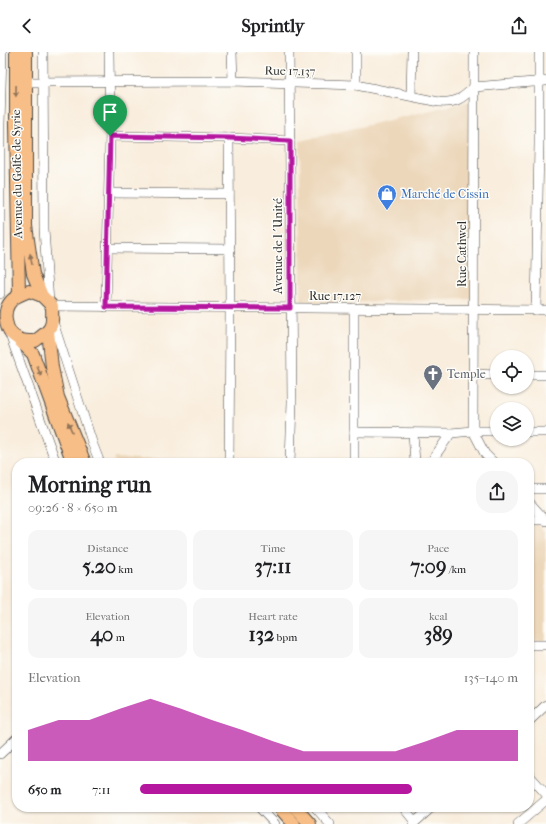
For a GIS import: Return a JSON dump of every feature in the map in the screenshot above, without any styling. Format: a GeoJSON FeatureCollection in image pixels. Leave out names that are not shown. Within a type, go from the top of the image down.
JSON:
{"type":"FeatureCollection","features":[{"type":"Feature","properties":{"kind":"main road","name":"Avenue du Golfe de Syrie"},"geometry":{"type":"LineString","coordinates":[[16,52],[19,296]]}},
{"type":"Feature","properties":{"kind":"main road"},"geometry":{"type":"LineString","coordinates":[[26,52],[26,226],[33,274],[48,302],[52,367],[58,396],[83,458]]}},
{"type":"Feature","properties":{"kind":"main road"},"geometry":{"type":"LineString","coordinates":[[48,302],[28,291],[4,306],[8,330],[33,354],[71,458]]}},
{"type":"Feature","properties":{"kind":"main road"},"geometry":{"type":"LineString","coordinates":[[18,339],[35,341],[50,327]]}},
{"type":"Feature","properties":{"kind":"main road"},"geometry":{"type":"LineString","coordinates":[[283,812],[294,824]]}},
{"type":"Feature","properties":{"kind":"main road"},"geometry":{"type":"LineString","coordinates":[[299,812],[310,824]]}},
{"type":"Feature","properties":{"kind":"street"},"geometry":{"type":"LineString","coordinates":[[0,294],[0,124],[2,52]]}},
{"type":"Feature","properties":{"kind":"street"},"geometry":{"type":"LineString","coordinates":[[43,52],[44,229],[48,302]]}},
{"type":"Feature","properties":{"kind":"street"},"geometry":{"type":"LineString","coordinates":[[106,307],[110,136],[109,52]]}},
{"type":"Feature","properties":{"kind":"street"},"geometry":{"type":"LineString","coordinates":[[232,52],[233,81]]}},
{"type":"Feature","properties":{"kind":"street","name":"Avenue de l´Unité"},"geometry":{"type":"LineString","coordinates":[[289,52],[292,402],[290,458]]}},
{"type":"Feature","properties":{"kind":"street"},"geometry":{"type":"LineString","coordinates":[[356,52],[356,85]]}},
{"type":"Feature","properties":{"kind":"street"},"geometry":{"type":"LineString","coordinates":[[411,96],[412,52]]}},
{"type":"Feature","properties":{"kind":"street","name":"Rue Cathwel"},"geometry":{"type":"LineString","coordinates":[[474,52],[473,431],[485,454],[489,458]]}},
{"type":"Feature","properties":{"kind":"street"},"geometry":{"type":"LineString","coordinates":[[536,310],[542,144],[542,81],[539,52]]}},
{"type":"Feature","properties":{"kind":"street","name":"Rue 17.137"},"geometry":{"type":"LineString","coordinates":[[26,82],[233,81],[356,85],[439,102],[447,102],[463,98],[474,87]]}},
{"type":"Feature","properties":{"kind":"street"},"geometry":{"type":"LineString","coordinates":[[474,87],[542,81]]}},
{"type":"Feature","properties":{"kind":"street"},"geometry":{"type":"LineString","coordinates":[[0,124],[16,124]]}},
{"type":"Feature","properties":{"kind":"street"},"geometry":{"type":"LineString","coordinates":[[110,136],[229,138],[290,141]]}},
{"type":"Feature","properties":{"kind":"street"},"geometry":{"type":"LineString","coordinates":[[229,138],[229,458]]}},
{"type":"Feature","properties":{"kind":"street"},"geometry":{"type":"LineString","coordinates":[[109,193],[229,194]]}},
{"type":"Feature","properties":{"kind":"street"},"geometry":{"type":"LineString","coordinates":[[107,248],[230,249]]}},
{"type":"Feature","properties":{"kind":"street","name":"Rue 17.127"},"geometry":{"type":"LineString","coordinates":[[48,302],[106,307],[546,310]]}},
{"type":"Feature","properties":{"kind":"street"},"geometry":{"type":"LineString","coordinates":[[354,308],[354,458]]}},
{"type":"Feature","properties":{"kind":"street"},"geometry":{"type":"LineString","coordinates":[[50,327],[98,458]]}},
{"type":"Feature","properties":{"kind":"street"},"geometry":{"type":"LineString","coordinates":[[8,330],[54,458]]}},
{"type":"Feature","properties":{"kind":"street"},"geometry":{"type":"LineString","coordinates":[[473,374],[490,375]]}},
{"type":"Feature","properties":{"kind":"street"},"geometry":{"type":"LineString","coordinates":[[534,375],[546,375]]}},
{"type":"Feature","properties":{"kind":"street"},"geometry":{"type":"LineString","coordinates":[[354,432],[451,433],[490,431]]}},
{"type":"Feature","properties":{"kind":"street"},"geometry":{"type":"LineString","coordinates":[[534,432],[546,432]]}},
{"type":"Feature","properties":{"kind":"street"},"geometry":{"type":"LineString","coordinates":[[413,433],[415,458]]}},
{"type":"Feature","properties":{"kind":"street"},"geometry":{"type":"LineString","coordinates":[[434,458],[451,433]]}},
{"type":"Feature","properties":{"kind":"street"},"geometry":{"type":"LineString","coordinates":[[534,489],[546,489]]}},
{"type":"Feature","properties":{"kind":"street"},"geometry":{"type":"LineString","coordinates":[[534,507],[546,520]]}},
{"type":"Feature","properties":{"kind":"street"},"geometry":{"type":"LineString","coordinates":[[534,520],[546,520]]}},
{"type":"Feature","properties":{"kind":"street"},"geometry":{"type":"LineString","coordinates":[[534,645],[546,645]]}},
{"type":"Feature","properties":{"kind":"street"},"geometry":{"type":"LineString","coordinates":[[534,717],[546,707]]}},
{"type":"Feature","properties":{"kind":"street"},"geometry":{"type":"LineString","coordinates":[[0,754],[12,743]]}},
{"type":"Feature","properties":{"kind":"street"},"geometry":{"type":"LineString","coordinates":[[534,781],[546,794]]}},
{"type":"Feature","properties":{"kind":"street"},"geometry":{"type":"LineString","coordinates":[[534,810],[546,800]]}},
{"type":"Feature","properties":{"kind":"street"},"geometry":{"type":"LineString","coordinates":[[262,812],[269,822],[276,812]]}},
{"type":"Feature","properties":{"kind":"street"},"geometry":{"type":"LineString","coordinates":[[319,812],[330,824]]}},
{"type":"Feature","properties":{"kind":"street"},"geometry":{"type":"LineString","coordinates":[[408,812],[414,823],[426,812]]}},
{"type":"Feature","properties":{"kind":"street"},"geometry":{"type":"LineString","coordinates":[[518,824],[532,812]]}},
{"type":"Feature","properties":{"kind":"shaded area"},"geometry":{"type":"Polygon","coordinates":[[[470,101],[473,299],[301,304],[300,141],[470,101]]]}},
{"type":"Feature","properties":{"kind":"shaded area"},"geometry":{"type":"Polygon","coordinates":[[[534,522],[536,522],[546,533],[546,641],[534,641],[534,522]]]}},
{"type":"Feature","properties":{"kind":"place","name":"Marché de Cissin"},"geometry":{"type":"Point","coordinates":[387,211]}},
{"type":"Feature","properties":{"kind":"place","name":"Temple"},"geometry":{"type":"Point","coordinates":[433,391]}},
{"type":"Feature","properties":{"kind":"route"},"geometry":{"type":"LineString","coordinates":[[110,136],[229,138],[290,141],[290,308],[106,307],[110,136]]}}]}
